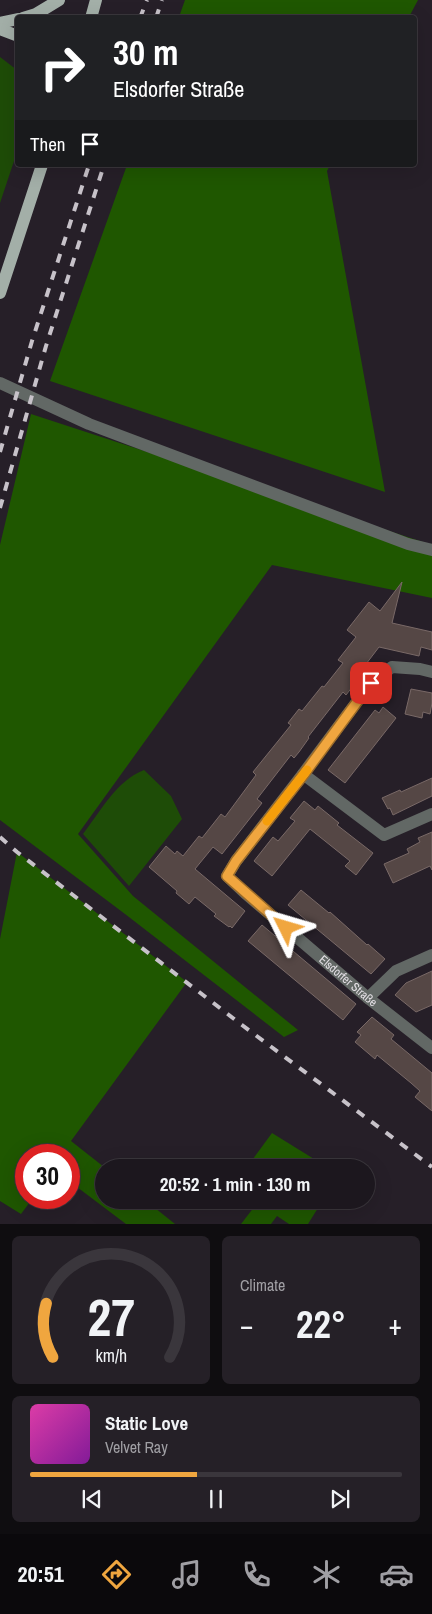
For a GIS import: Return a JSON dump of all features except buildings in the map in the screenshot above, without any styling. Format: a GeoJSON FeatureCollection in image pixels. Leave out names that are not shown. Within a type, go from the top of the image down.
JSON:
{"type":"FeatureCollection","features":[{"type":"Feature","properties":{"kind":"main road"},"geometry":{"type":"LineString","coordinates":[[33,15],[59,0]]}},
{"type":"Feature","properties":{"kind":"main road"},"geometry":{"type":"LineString","coordinates":[[92,15],[96,0]]}},
{"type":"Feature","properties":{"kind":"main road"},"geometry":{"type":"LineString","coordinates":[[0,23],[15,20]]}},
{"type":"Feature","properties":{"kind":"main road"},"geometry":{"type":"LineString","coordinates":[[0,29],[15,35]]}},
{"type":"Feature","properties":{"kind":"main road"},"geometry":{"type":"LineString","coordinates":[[0,293],[41,167]]}},
{"type":"Feature","properties":{"kind":"street"},"geometry":{"type":"LineString","coordinates":[[0,383],[89,424],[408,544],[432,550]]}},
{"type":"Feature","properties":{"kind":"street","name":"Elsdorfer Straße"},"geometry":{"type":"LineString","coordinates":[[432,672],[392,667],[371,683],[304,774],[236,861],[227,876],[368,998],[432,1048]]}},
{"type":"Feature","properties":{"kind":"street"},"geometry":{"type":"LineString","coordinates":[[304,774],[384,836],[432,814]]}},
{"type":"Feature","properties":{"kind":"street"},"geometry":{"type":"LineString","coordinates":[[368,998],[396,971],[432,955]]}},
{"type":"Feature","properties":{"kind":"green space"},"geometry":{"type":"Polygon","coordinates":[[[185,0],[418,0],[410,15],[180,15],[185,0]]]}},
{"type":"Feature","properties":{"kind":"green space"},"geometry":{"type":"Polygon","coordinates":[[[0,57],[15,68],[15,158],[0,203],[0,57]]]}},
{"type":"Feature","properties":{"kind":"green space"},"geometry":{"type":"Polygon","coordinates":[[[126,167],[329,167],[327,171],[385,492],[50,381],[126,167]]]}},
{"type":"Feature","properties":{"kind":"green space"},"geometry":{"type":"Polygon","coordinates":[[[31,414],[432,545],[432,598],[272,565],[78,834],[133,896],[298,1030],[284,1037],[0,820],[0,545],[31,414]]]}},
{"type":"Feature","properties":{"kind":"green space"},"geometry":{"type":"Polygon","coordinates":[[[144,770],[171,796],[182,819],[129,886],[83,834],[117,789],[125,781],[144,770]]]}},
{"type":"Feature","properties":{"kind":"green space"},"geometry":{"type":"Polygon","coordinates":[[[17,852],[187,982],[71,1141],[75,1144],[15,1144],[15,1209],[25,1209],[21,1214],[0,1201],[0,939],[17,852]]]}},
{"type":"Feature","properties":{"kind":"green space"},"geometry":{"type":"Polygon","coordinates":[[[272,1133],[314,1159],[253,1159],[272,1133]]]}},
{"type":"Feature","properties":{"kind":"green space"},"geometry":{"type":"Polygon","coordinates":[[[80,1148],[95,1160],[95,1201],[80,1189],[80,1148]]]}},
{"type":"Feature","properties":{"kind":"green space"},"geometry":{"type":"Polygon","coordinates":[[[106,1209],[156,1209],[175,1224],[126,1224],[106,1209]]]}},
{"type":"Feature","properties":{"kind":"green space"},"geometry":{"type":"Polygon","coordinates":[[[253,1209],[317,1209],[308,1224],[289,1224],[277,1216],[271,1224],[241,1224],[253,1209]]]}},
{"type":"Feature","properties":{"kind":"railway"},"geometry":{"type":"LineString","coordinates":[[141,15],[147,0]]}},
{"type":"Feature","properties":{"kind":"railway"},"geometry":{"type":"LineString","coordinates":[[157,15],[162,0]]}},
{"type":"Feature","properties":{"kind":"railway"},"geometry":{"type":"LineString","coordinates":[[0,452],[32,341],[88,167]]}},
{"type":"Feature","properties":{"kind":"railway"},"geometry":{"type":"LineString","coordinates":[[0,508],[46,346],[103,167]]}},
{"type":"Feature","properties":{"kind":"railway"},"geometry":{"type":"LineString","coordinates":[[0,837],[242,1025],[432,1167]]}},
{"type":"Feature","properties":{"kind":"slow traffic"},"geometry":{"type":"LineString","coordinates":[[267,821],[307,770]]}},
{"type":"Feature","properties":{"kind":"route"},"geometry":{"type":"LineString","coordinates":[[286,928],[227,876],[236,861],[304,774],[371,683]]}}]}
